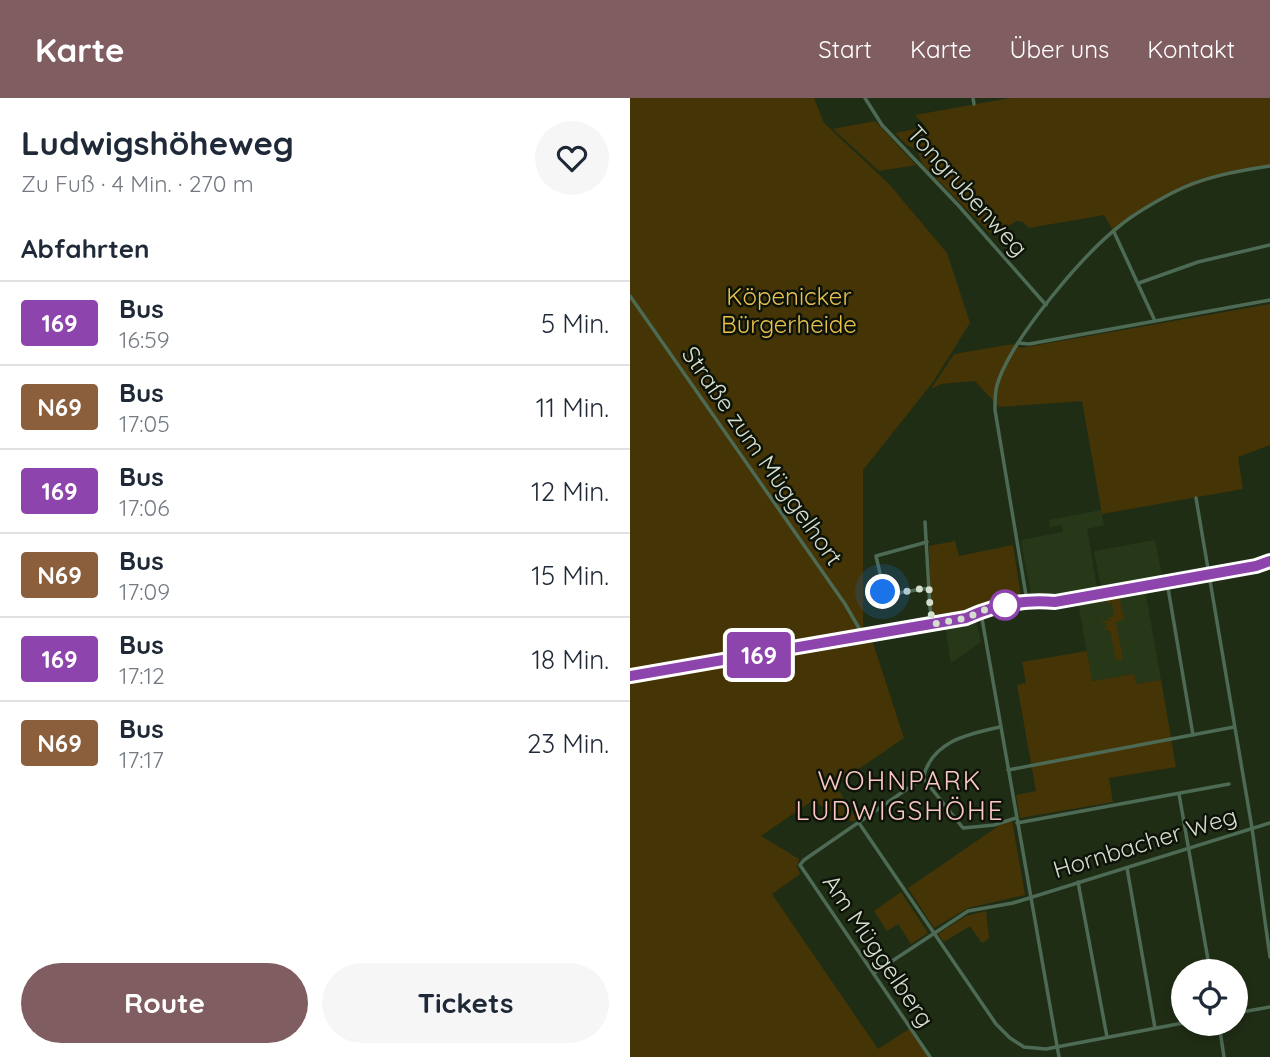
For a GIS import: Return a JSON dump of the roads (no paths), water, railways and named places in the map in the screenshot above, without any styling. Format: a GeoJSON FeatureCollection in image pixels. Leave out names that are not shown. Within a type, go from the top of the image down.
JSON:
{"type":"FeatureCollection","features":[{"type":"Feature","properties":{"kind":"main road"},"geometry":{"type":"LineString","coordinates":[[630,676],[864,637],[1028,604],[1055,602],[1270,563]]}},
{"type":"Feature","properties":{"kind":"street","name":"Tongrubenweg"},"geometry":{"type":"LineString","coordinates":[[865,98],[882,125],[1046,305]]}},
{"type":"Feature","properties":{"kind":"street"},"geometry":{"type":"LineString","coordinates":[[973,98],[974,104]]}},
{"type":"Feature","properties":{"kind":"street"},"geometry":{"type":"LineString","coordinates":[[1028,604],[995,410],[998,381],[1019,343],[1046,305],[1114,232],[1158,201],[1195,183],[1270,166]]}},
{"type":"Feature","properties":{"kind":"street"},"geometry":{"type":"LineString","coordinates":[[1114,232],[1155,321]]}},
{"type":"Feature","properties":{"kind":"street"},"geometry":{"type":"LineString","coordinates":[[1139,283],[1215,257],[1270,245]]}},
{"type":"Feature","properties":{"kind":"street","name":"Straße zum Müggelhort"},"geometry":{"type":"LineString","coordinates":[[630,296],[861,628],[864,637]]}},
{"type":"Feature","properties":{"kind":"street"},"geometry":{"type":"LineString","coordinates":[[1019,343],[1029,344],[1270,300]]}},
{"type":"Feature","properties":{"kind":"street"},"geometry":{"type":"LineString","coordinates":[[1196,498],[1252,828],[1270,957]]}},
{"type":"Feature","properties":{"kind":"street"},"geometry":{"type":"LineString","coordinates":[[925,522],[933,624]]}},
{"type":"Feature","properties":{"kind":"street"},"geometry":{"type":"LineString","coordinates":[[927,542],[876,556],[885,595],[929,587]]}},
{"type":"Feature","properties":{"kind":"street"},"geometry":{"type":"LineString","coordinates":[[1167,582],[1193,735]]}},
{"type":"Feature","properties":{"kind":"street"},"geometry":{"type":"LineString","coordinates":[[981,613],[1059,1057]]}},
{"type":"Feature","properties":{"kind":"street"},"geometry":{"type":"LineString","coordinates":[[1000,727],[968,734],[946,744],[931,759],[923,778],[859,822],[988,1014],[1003,1032],[1024,1047],[1042,1049],[1171,1025]]}},
{"type":"Feature","properties":{"kind":"street"},"geometry":{"type":"LineString","coordinates":[[1008,770],[1234,727]]}},
{"type":"Feature","properties":{"kind":"street"},"geometry":{"type":"LineString","coordinates":[[923,778],[963,828],[971,829],[1229,784]]}},
{"type":"Feature","properties":{"kind":"street"},"geometry":{"type":"LineString","coordinates":[[1179,794],[1208,959]]}},
{"type":"Feature","properties":{"kind":"street","name":"Am Müggelberg"},"geometry":{"type":"LineString","coordinates":[[859,822],[801,864],[802,871],[930,1057]]}},
{"type":"Feature","properties":{"kind":"street","name":"Hornbacher Weg"},"geometry":{"type":"LineString","coordinates":[[874,973],[974,909],[1007,904],[1270,823]]}},
{"type":"Feature","properties":{"kind":"street"},"geometry":{"type":"LineString","coordinates":[[1127,867],[1155,1028]]}},
{"type":"Feature","properties":{"kind":"street"},"geometry":{"type":"LineString","coordinates":[[1078,882],[1107,1037]]}},
{"type":"Feature","properties":{"kind":"street"},"geometry":{"type":"LineString","coordinates":[[1248,1011],[1270,1007]]}},
{"type":"Feature","properties":{"kind":"street"},"geometry":{"type":"LineString","coordinates":[[1221,1036],[1224,1057]]}},
{"type":"Feature","properties":{"kind":"district","name":"WOHNPARK LUDWIGSHÖHE"},"geometry":{"type":"Point","coordinates":[900,796]}},
{"type":"Feature","properties":{"kind":"park label","name":"Köpenicker Bürgerheide"},"geometry":{"type":"Point","coordinates":[789,311]}}]}
